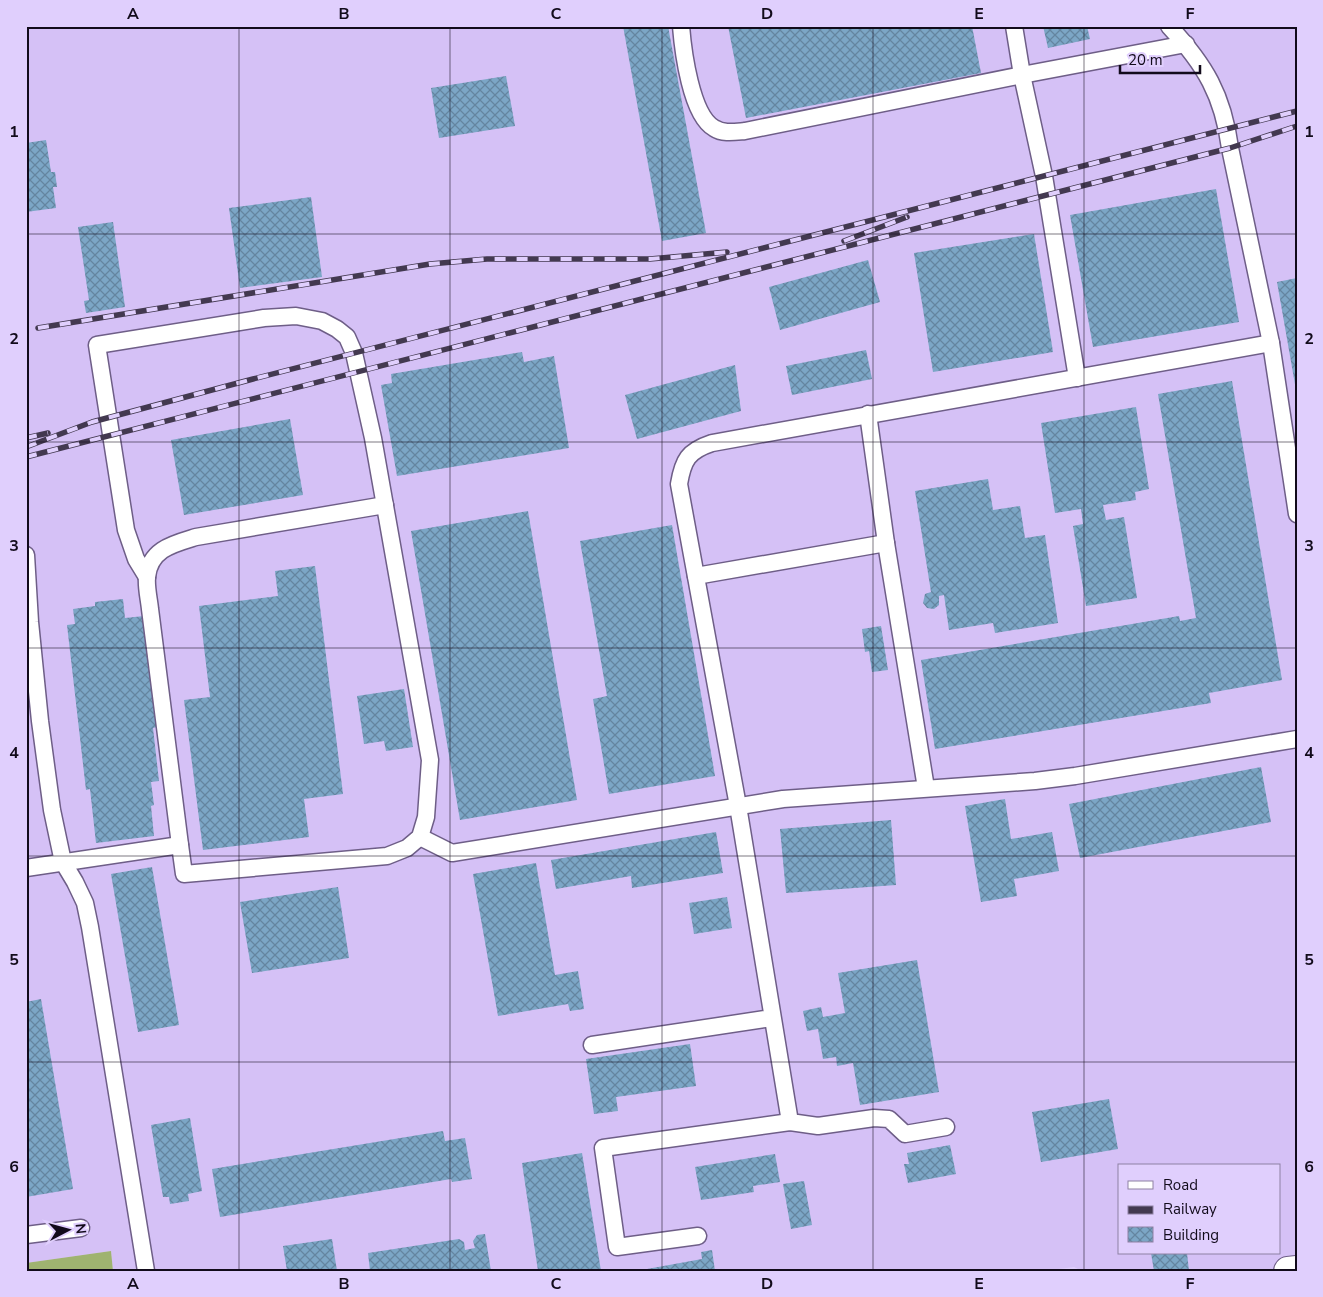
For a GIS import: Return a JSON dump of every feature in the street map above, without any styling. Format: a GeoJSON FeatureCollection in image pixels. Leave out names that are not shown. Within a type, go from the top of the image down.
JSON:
{"type":"FeatureCollection","features":[{"type":"Feature","properties":{"kind":"street"},"geometry":{"type":"LineString","coordinates":[[1288,1271],[1297,1270]]}},
{"type":"Feature","properties":{"kind":"lane"},"geometry":{"type":"LineString","coordinates":[[681,26],[686,64],[700,114],[713,128],[728,132],[744,131],[1186,44]]}},
{"type":"Feature","properties":{"kind":"lane"},"geometry":{"type":"LineString","coordinates":[[1014,26],[1022,75],[1044,176],[1077,378]]}},
{"type":"Feature","properties":{"kind":"lane"},"geometry":{"type":"LineString","coordinates":[[1169,26],[1186,44],[1204,69],[1220,98],[1271,343],[1297,514]]}},
{"type":"Feature","properties":{"kind":"lane"},"geometry":{"type":"LineString","coordinates":[[296,316],[322,321],[347,337],[354,353],[373,438],[385,505],[430,760],[426,817],[420,837],[407,848],[387,856],[184,874],[147,577],[136,559],[126,530],[97,345],[264,318],[296,316]]}},
{"type":"Feature","properties":{"kind":"lane"},"geometry":{"type":"LineString","coordinates":[[790,1122],[738,806],[679,484],[681,469],[687,457],[697,448],[712,443],[1271,343]]}},
{"type":"Feature","properties":{"kind":"lane"},"geometry":{"type":"LineString","coordinates":[[868,414],[886,544],[926,788]]}},
{"type":"Feature","properties":{"kind":"lane"},"geometry":{"type":"LineString","coordinates":[[147,577],[153,558],[161,551],[174,544],[196,537],[385,505]]}},
{"type":"Feature","properties":{"kind":"lane"},"geometry":{"type":"LineString","coordinates":[[696,576],[886,544]]}},
{"type":"Feature","properties":{"kind":"lane"},"geometry":{"type":"LineString","coordinates":[[26,555],[30,622],[52,810],[62,862],[75,882],[85,903],[90,927],[146,1271]]}},
{"type":"Feature","properties":{"kind":"lane"},"geometry":{"type":"LineString","coordinates":[[420,837],[452,854],[782,799],[1035,781],[1297,739]]}},
{"type":"Feature","properties":{"kind":"lane"},"geometry":{"type":"LineString","coordinates":[[26,868],[180,844]]}},
{"type":"Feature","properties":{"kind":"lane"},"geometry":{"type":"LineString","coordinates":[[592,1045],[772,1018]]}},
{"type":"Feature","properties":{"kind":"lane"},"geometry":{"type":"LineString","coordinates":[[698,1236],[617,1247],[603,1148],[790,1122],[818,1126],[874,1118],[889,1119],[905,1134],[946,1127]]}},
{"type":"Feature","properties":{"kind":"lane"},"geometry":{"type":"LineString","coordinates":[[26,1235],[81,1228]]}},
{"type":"Feature","properties":{"kind":"shaded area"},"geometry":{"type":"Polygon","coordinates":[[[26,26],[1297,26],[1297,1271],[1082,1271],[1074,1267],[1043,1271],[113,1271],[111,1251],[26,1263],[26,26]]]}},
{"type":"Feature","properties":{"kind":"green space"},"geometry":{"type":"Polygon","coordinates":[[[111,1251],[113,1271],[26,1271],[26,1263],[111,1251]]]}},
{"type":"Feature","properties":{"kind":"building"},"geometry":{"type":"Polygon","coordinates":[[[623,26],[668,26],[706,233],[662,241],[623,26]]]}},
{"type":"Feature","properties":{"kind":"building"},"geometry":{"type":"Polygon","coordinates":[[[728,26],[972,26],[981,73],[746,118],[728,26]]]}},
{"type":"Feature","properties":{"kind":"building"},"geometry":{"type":"Polygon","coordinates":[[[1043,26],[1087,26],[1090,39],[1048,48],[1043,26]]]}},
{"type":"Feature","properties":{"kind":"building"},"geometry":{"type":"Polygon","coordinates":[[[506,76],[515,126],[439,138],[431,88],[506,76]]]}},
{"type":"Feature","properties":{"kind":"building"},"geometry":{"type":"Polygon","coordinates":[[[46,140],[51,172],[55,172],[57,187],[53,187],[56,208],[26,212],[26,143],[46,140]]]}},
{"type":"Feature","properties":{"kind":"building"},"geometry":{"type":"Polygon","coordinates":[[[1216,189],[1239,322],[1093,347],[1070,215],[1216,189]]]}},
{"type":"Feature","properties":{"kind":"building"},"geometry":{"type":"Polygon","coordinates":[[[311,197],[322,277],[240,288],[229,208],[311,197]]]}},
{"type":"Feature","properties":{"kind":"building"},"geometry":{"type":"Polygon","coordinates":[[[113,222],[125,307],[86,313],[84,301],[89,300],[78,227],[113,222]]]}},
{"type":"Feature","properties":{"kind":"building"},"geometry":{"type":"Polygon","coordinates":[[[1034,234],[1053,352],[933,372],[914,253],[1034,234]]]}},
{"type":"Feature","properties":{"kind":"building"},"geometry":{"type":"Polygon","coordinates":[[[868,260],[880,302],[780,330],[769,287],[868,260]]]}},
{"type":"Feature","properties":{"kind":"building"},"geometry":{"type":"Polygon","coordinates":[[[1297,278],[1297,390],[1296,390],[1277,282],[1297,278]]]}},
{"type":"Feature","properties":{"kind":"building"},"geometry":{"type":"Polygon","coordinates":[[[866,350],[872,379],[792,395],[786,366],[866,350]]]}},
{"type":"Feature","properties":{"kind":"building"},"geometry":{"type":"Polygon","coordinates":[[[522,352],[524,362],[554,356],[569,448],[397,476],[381,385],[392,383],[391,374],[522,352]]]}},
{"type":"Feature","properties":{"kind":"building"},"geometry":{"type":"Polygon","coordinates":[[[735,365],[741,411],[637,439],[625,395],[735,365]]]}},
{"type":"Feature","properties":{"kind":"building"},"geometry":{"type":"Polygon","coordinates":[[[1232,381],[1282,680],[1209,693],[1211,703],[935,749],[921,660],[1179,616],[1180,621],[1196,618],[1158,394],[1232,381]]]}},
{"type":"Feature","properties":{"kind":"building"},"geometry":{"type":"Polygon","coordinates":[[[1136,407],[1149,489],[1135,492],[1136,500],[1103,505],[1106,520],[1124,517],[1137,598],[1086,606],[1073,526],[1083,524],[1081,509],[1055,513],[1041,423],[1136,407]]]}},
{"type":"Feature","properties":{"kind":"building"},"geometry":{"type":"Polygon","coordinates":[[[290,419],[303,495],[184,515],[171,440],[290,419]]]}},
{"type":"Feature","properties":{"kind":"building"},"geometry":{"type":"Polygon","coordinates":[[[988,479],[993,510],[1020,506],[1025,538],[1045,535],[1058,623],[995,633],[993,623],[949,630],[944,595],[939,596],[939,605],[934,609],[927,608],[923,603],[925,594],[931,592],[915,491],[988,479]]]}},
{"type":"Feature","properties":{"kind":"building"},"geometry":{"type":"Polygon","coordinates":[[[528,511],[577,800],[460,820],[411,531],[528,511]]]}},
{"type":"Feature","properties":{"kind":"building"},"geometry":{"type":"Polygon","coordinates":[[[672,525],[715,776],[609,794],[593,699],[607,696],[580,541],[672,525]]]}},
{"type":"Feature","properties":{"kind":"building"},"geometry":{"type":"Polygon","coordinates":[[[315,566],[343,794],[304,799],[309,837],[203,850],[184,700],[210,697],[199,606],[278,596],[275,571],[315,566]]]}},
{"type":"Feature","properties":{"kind":"building"},"geometry":{"type":"Polygon","coordinates":[[[123,599],[125,618],[144,616],[157,727],[153,728],[159,781],[151,782],[154,805],[151,806],[154,836],[96,843],[90,789],[86,790],[67,625],[75,624],[73,609],[95,606],[95,602],[123,599]]]}},
{"type":"Feature","properties":{"kind":"building"},"geometry":{"type":"Polygon","coordinates":[[[881,626],[888,670],[872,672],[869,651],[865,652],[862,629],[881,626]]]}},
{"type":"Feature","properties":{"kind":"building"},"geometry":{"type":"Polygon","coordinates":[[[404,689],[413,747],[386,751],[384,741],[364,744],[357,696],[404,689]]]}},
{"type":"Feature","properties":{"kind":"building"},"geometry":{"type":"Polygon","coordinates":[[[1261,767],[1271,822],[1080,858],[1069,804],[1261,767]]]}},
{"type":"Feature","properties":{"kind":"building"},"geometry":{"type":"Polygon","coordinates":[[[1005,799],[1011,839],[1052,832],[1059,871],[1014,879],[1017,896],[981,902],[965,806],[1005,799]]]}},
{"type":"Feature","properties":{"kind":"building"},"geometry":{"type":"Polygon","coordinates":[[[891,820],[896,885],[786,893],[780,829],[891,820]]]}},
{"type":"Feature","properties":{"kind":"building"},"geometry":{"type":"Polygon","coordinates":[[[716,832],[723,873],[632,888],[631,876],[556,889],[551,860],[716,832]]]}},
{"type":"Feature","properties":{"kind":"building"},"geometry":{"type":"Polygon","coordinates":[[[536,863],[555,975],[578,971],[584,1009],[570,1011],[568,1004],[498,1016],[473,874],[536,863]]]}},
{"type":"Feature","properties":{"kind":"building"},"geometry":{"type":"Polygon","coordinates":[[[152,867],[179,1025],[138,1032],[111,874],[152,867]]]}},
{"type":"Feature","properties":{"kind":"building"},"geometry":{"type":"Polygon","coordinates":[[[338,887],[349,958],[252,973],[240,902],[338,887]]]}},
{"type":"Feature","properties":{"kind":"building"},"geometry":{"type":"Polygon","coordinates":[[[727,897],[732,928],[694,934],[689,903],[727,897]]]}},
{"type":"Feature","properties":{"kind":"building"},"geometry":{"type":"Polygon","coordinates":[[[917,960],[939,1092],[860,1105],[853,1063],[837,1066],[836,1057],[823,1059],[818,1029],[807,1031],[803,1011],[821,1007],[823,1017],[845,1013],[838,973],[917,960]]]}},
{"type":"Feature","properties":{"kind":"building"},"geometry":{"type":"Polygon","coordinates":[[[41,999],[73,1189],[26,1197],[26,1002],[41,999]]]}},
{"type":"Feature","properties":{"kind":"building"},"geometry":{"type":"Polygon","coordinates":[[[690,1044],[696,1086],[616,1097],[618,1111],[594,1114],[586,1059],[690,1044]]]}},
{"type":"Feature","properties":{"kind":"building"},"geometry":{"type":"Polygon","coordinates":[[[1109,1099],[1118,1149],[1041,1162],[1032,1112],[1109,1099]]]}},
{"type":"Feature","properties":{"kind":"building"},"geometry":{"type":"Polygon","coordinates":[[[190,1118],[202,1191],[188,1194],[189,1201],[170,1204],[169,1197],[163,1197],[151,1125],[190,1118]]]}},
{"type":"Feature","properties":{"kind":"building"},"geometry":{"type":"Polygon","coordinates":[[[443,1131],[445,1141],[465,1138],[472,1179],[452,1182],[451,1179],[220,1217],[212,1169],[443,1131]]]}},
{"type":"Feature","properties":{"kind":"building"},"geometry":{"type":"Polygon","coordinates":[[[950,1145],[956,1174],[908,1183],[904,1164],[909,1164],[907,1153],[950,1145]]]}},
{"type":"Feature","properties":{"kind":"building"},"geometry":{"type":"Polygon","coordinates":[[[582,1153],[601,1271],[538,1271],[522,1163],[582,1153]]]}},
{"type":"Feature","properties":{"kind":"building"},"geometry":{"type":"Polygon","coordinates":[[[775,1154],[780,1182],[753,1186],[754,1192],[701,1200],[695,1167],[775,1154]]]}},
{"type":"Feature","properties":{"kind":"building"},"geometry":{"type":"Polygon","coordinates":[[[804,1181],[812,1225],[791,1229],[783,1184],[804,1181]]]}},
{"type":"Feature","properties":{"kind":"building"},"geometry":{"type":"Polygon","coordinates":[[[485,1234],[491,1271],[370,1271],[368,1253],[459,1239],[464,1242],[465,1250],[475,1248],[473,1241],[477,1235],[485,1234]]]}},
{"type":"Feature","properties":{"kind":"building"},"geometry":{"type":"Polygon","coordinates":[[[332,1239],[337,1271],[287,1271],[283,1246],[332,1239]]]}},
{"type":"Feature","properties":{"kind":"building"},"geometry":{"type":"Polygon","coordinates":[[[712,1250],[715,1271],[636,1271],[702,1259],[701,1252],[712,1250]]]}},
{"type":"Feature","properties":{"kind":"building"},"geometry":{"type":"Polygon","coordinates":[[[1151,1254],[1187,1254],[1189,1271],[1154,1271],[1151,1254]]]}},
{"type":"Feature","properties":{"kind":"railway"},"geometry":{"type":"LineString","coordinates":[[26,447],[92,422],[253,379],[1297,111]]}},
{"type":"Feature","properties":{"kind":"railway"},"geometry":{"type":"LineString","coordinates":[[26,457],[1230,148],[1297,126]]}},
{"type":"Feature","properties":{"kind":"railway"},"geometry":{"type":"LineString","coordinates":[[844,241],[907,217]]}},
{"type":"Feature","properties":{"kind":"railway"},"geometry":{"type":"LineString","coordinates":[[38,328],[430,264],[487,259],[650,259],[727,252]]}},
{"type":"Feature","properties":{"kind":"railway"},"geometry":{"type":"LineString","coordinates":[[26,438],[48,433]]}}]}
